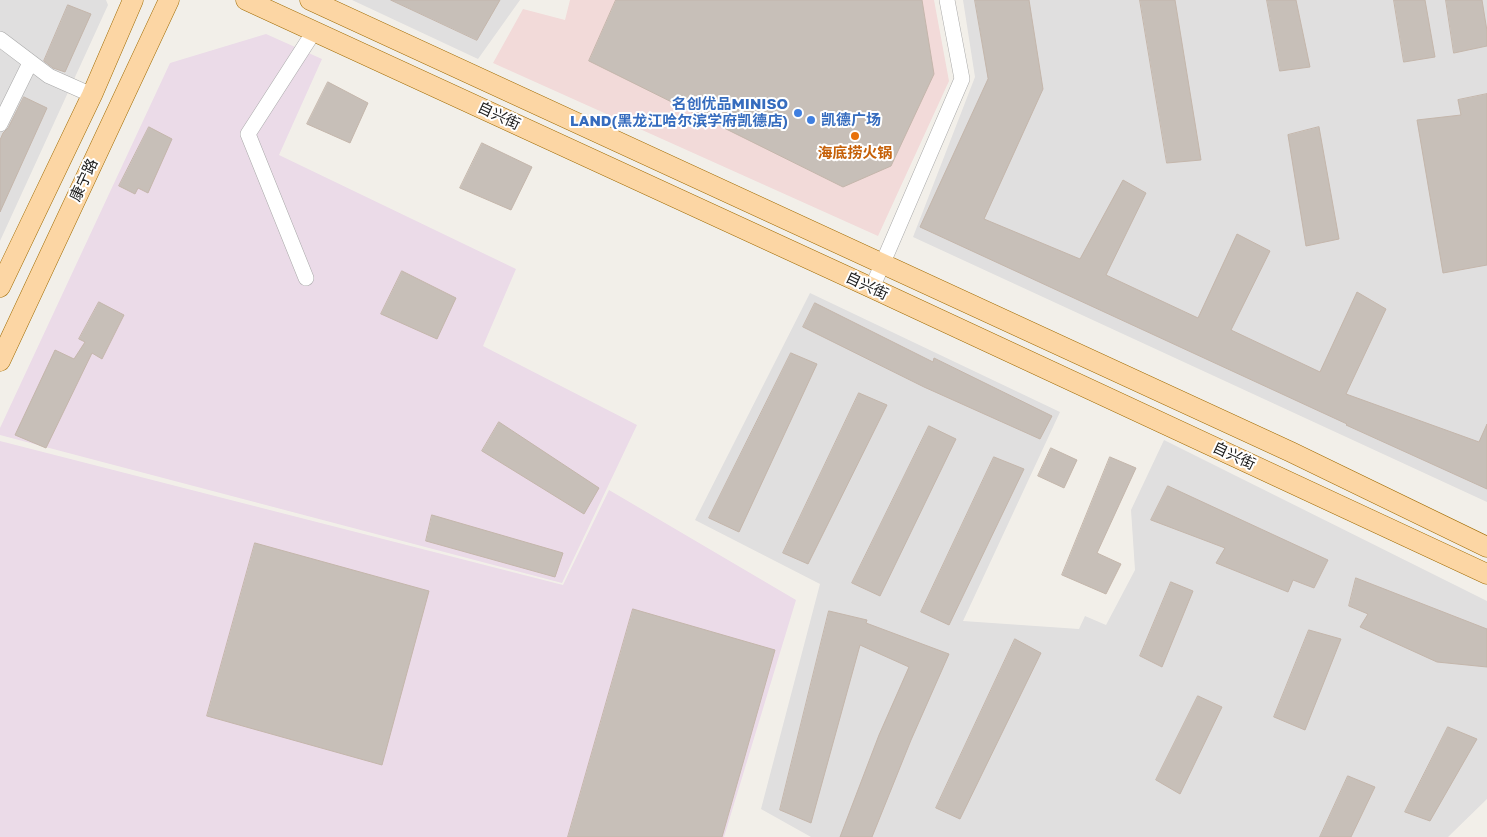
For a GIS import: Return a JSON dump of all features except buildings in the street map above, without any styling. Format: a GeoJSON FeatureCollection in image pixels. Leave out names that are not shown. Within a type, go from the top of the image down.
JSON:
{"type":"FeatureCollection","features":[{"type":"Feature","properties":{"kind":"main road","name":"康宁路"},"geometry":{"type":"LineString","coordinates":[[1,283],[92,95],[133,0]]}},
{"type":"Feature","properties":{"kind":"main road","name":"康宁路"},"geometry":{"type":"LineString","coordinates":[[0,361],[169,0]]}},
{"type":"Feature","properties":{"kind":"main road","name":"自兴街"},"geometry":{"type":"LineString","coordinates":[[246,0],[1487,574]]}},
{"type":"Feature","properties":{"kind":"main road","name":"自兴街"},"geometry":{"type":"LineString","coordinates":[[310,0],[1282,448],[1487,547]]}},
{"type":"Feature","properties":{"kind":"street"},"geometry":{"type":"LineString","coordinates":[[872,288],[962,79],[946,0]]}},
{"type":"Feature","properties":{"kind":"street"},"geometry":{"type":"LineString","coordinates":[[306,278],[248,134],[314,30]]}},
{"type":"Feature","properties":{"kind":"street"},"geometry":{"type":"LineString","coordinates":[[0,39],[49,76],[92,95]]}},
{"type":"Feature","properties":{"kind":"street"},"geometry":{"type":"LineString","coordinates":[[0,124],[30,63]]}},
{"type":"Feature","properties":{"kind":"shaded area"},"geometry":{"type":"Polygon","coordinates":[[[0,0],[106,0],[108,5],[0,241],[0,0]]]}},
{"type":"Feature","properties":{"kind":"shaded area"},"geometry":{"type":"Polygon","coordinates":[[[352,0],[520,0],[478,59],[352,0]]]}},
{"type":"Feature","properties":{"kind":"shaded area","name":"凯德广场"},"geometry":{"type":"Polygon","coordinates":[[[570,0],[934,0],[949,81],[878,236],[493,63],[523,9],[565,20],[570,0]]]}},
{"type":"Feature","properties":{"kind":"shaded area"},"geometry":{"type":"Polygon","coordinates":[[[963,0],[1487,0],[1487,502],[913,237],[975,77],[963,0]]]}},
{"type":"Feature","properties":{"kind":"shaded area"},"geometry":{"type":"Polygon","coordinates":[[[266,34],[322,59],[279,155],[516,269],[483,346],[637,425],[562,583],[0,435],[0,428],[170,63],[266,34]]]}},
{"type":"Feature","properties":{"kind":"shaded area"},"geometry":{"type":"Polygon","coordinates":[[[810,293],[1060,412],[963,621],[1079,629],[1085,616],[1106,625],[1135,570],[1131,510],[1164,440],[1487,601],[1487,799],[1448,837],[811,837],[761,809],[820,584],[695,520],[810,293]]]}},
{"type":"Feature","properties":{"kind":"shaded area"},"geometry":{"type":"Polygon","coordinates":[[[0,441],[563,585],[609,490],[796,600],[724,837],[0,837],[0,441]]]}},
{"type":"Feature","properties":{"kind":"place","name":"名创优品MINISO LAND(黑龙江哈尔滨学府凯德店)"},"geometry":{"type":"Point","coordinates":[798,113]}},
{"type":"Feature","properties":{"kind":"place","name":"凯德广场"},"geometry":{"type":"Point","coordinates":[811,120]}},
{"type":"Feature","properties":{"kind":"place","name":"海底捞火锅"},"geometry":{"type":"Point","coordinates":[855,136]}}]}
